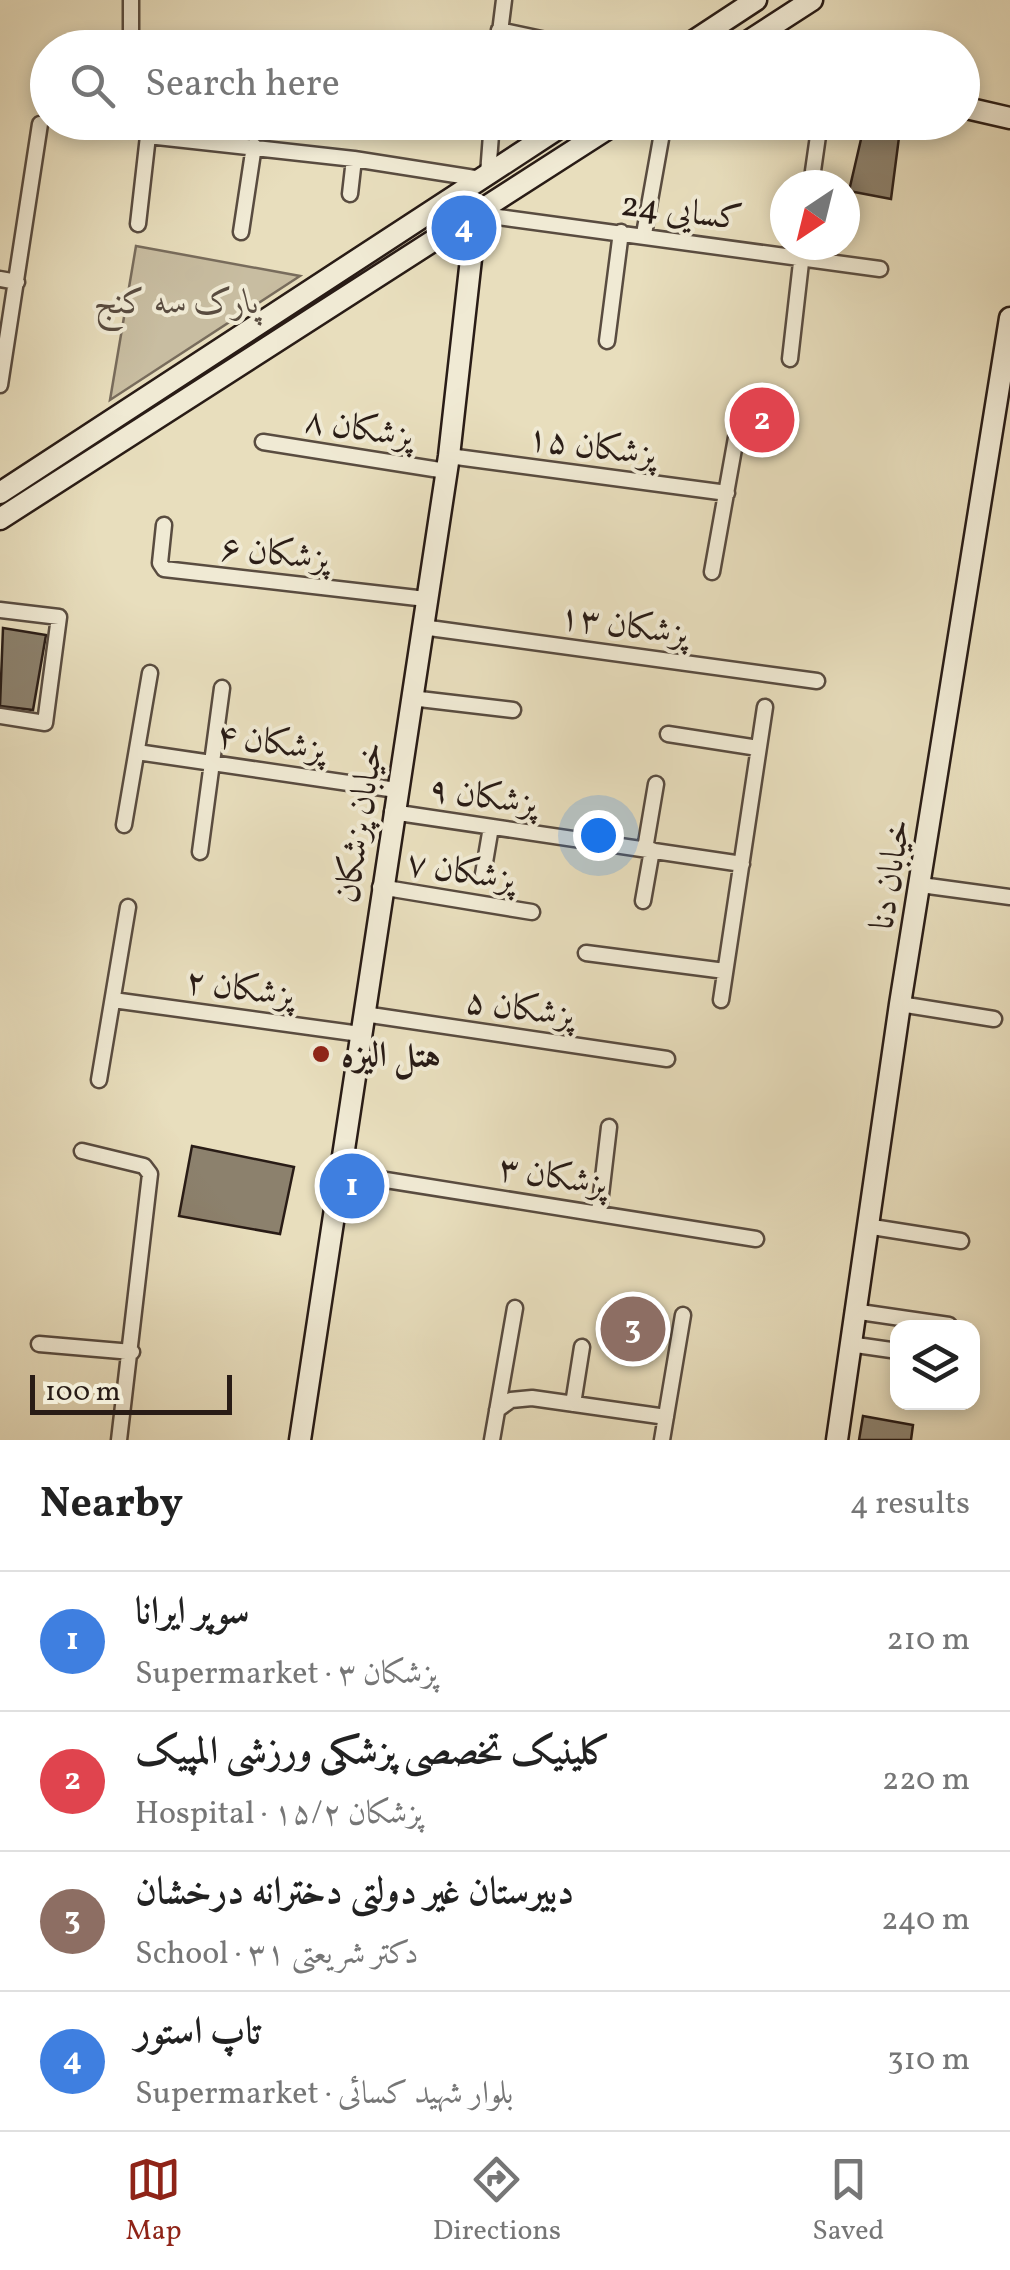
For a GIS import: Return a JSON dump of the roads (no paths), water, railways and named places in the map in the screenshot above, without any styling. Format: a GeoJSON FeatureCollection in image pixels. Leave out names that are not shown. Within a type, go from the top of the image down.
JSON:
{"type":"FeatureCollection","features":[{"type":"Feature","properties":{"kind":"street"},"geometry":{"type":"LineString","coordinates":[[131,0],[131,30]]}},
{"type":"Feature","properties":{"kind":"street"},"geometry":{"type":"LineString","coordinates":[[499,30],[504,0]]}},
{"type":"Feature","properties":{"kind":"street"},"geometry":{"type":"LineString","coordinates":[[710,30],[756,0]]}},
{"type":"Feature","properties":{"kind":"street"},"geometry":{"type":"LineString","coordinates":[[766,30],[812,0]]}},
{"type":"Feature","properties":{"kind":"street"},"geometry":{"type":"LineString","coordinates":[[980,112],[1010,118]]}},
{"type":"Feature","properties":{"kind":"street"},"geometry":{"type":"LineString","coordinates":[[0,385],[38,140]]}},
{"type":"Feature","properties":{"kind":"street"},"geometry":{"type":"LineString","coordinates":[[138,224],[148,140]]}},
{"type":"Feature","properties":{"kind":"street"},"geometry":{"type":"LineString","coordinates":[[190,140],[485,176]]}},
{"type":"Feature","properties":{"kind":"street"},"geometry":{"type":"LineString","coordinates":[[485,176],[490,140]]}},
{"type":"Feature","properties":{"kind":"street"},"geometry":{"type":"LineString","coordinates":[[0,494],[540,140]]}},
{"type":"Feature","properties":{"kind":"street"},"geometry":{"type":"LineString","coordinates":[[0,519],[590,140]]}},
{"type":"Feature","properties":{"kind":"street"},"geometry":{"type":"LineString","coordinates":[[644,234],[660,140]]}},
{"type":"Feature","properties":{"kind":"street"},"geometry":{"type":"LineString","coordinates":[[814,170],[818,140]]}},
{"type":"Feature","properties":{"kind":"street"},"geometry":{"type":"LineString","coordinates":[[241,232],[254,146]]}},
{"type":"Feature","properties":{"kind":"street"},"geometry":{"type":"LineString","coordinates":[[350,194],[354,159]]}},
{"type":"Feature","properties":{"kind":"street","name":"کسایی 24"},"geometry":{"type":"LineString","coordinates":[[476,214],[770,247]]}},
{"type":"Feature","properties":{"kind":"street","name":"خیابان پزشکان"},"geometry":{"type":"LineString","coordinates":[[300,1440],[342,1173],[380,887],[448,463],[476,214]]}},
{"type":"Feature","properties":{"kind":"street"},"geometry":{"type":"LineString","coordinates":[[607,341],[621,232]]}},
{"type":"Feature","properties":{"kind":"street"},"geometry":{"type":"LineString","coordinates":[[790,358],[801,260]]}},
{"type":"Feature","properties":{"kind":"street","name":"کسایی 24"},"geometry":{"type":"LineString","coordinates":[[843,260],[880,269]]}},
{"type":"Feature","properties":{"kind":"street"},"geometry":{"type":"LineString","coordinates":[[0,280],[17,282]]}},
{"type":"Feature","properties":{"kind":"street","name":"خیابان دنا"},"geometry":{"type":"LineString","coordinates":[[837,1440],[900,1004],[1006,378],[1010,318]]}},
{"type":"Feature","properties":{"kind":"street"},"geometry":{"type":"LineString","coordinates":[[712,572],[739,420]]}},
{"type":"Feature","properties":{"kind":"street"},"geometry":{"type":"LineString","coordinates":[[84,438],[96,458]]}},
{"type":"Feature","properties":{"kind":"street","name":"۸ پزشکان"},"geometry":{"type":"LineString","coordinates":[[263,442],[448,463]]}},
{"type":"Feature","properties":{"kind":"street","name":"۱۵ پزشکان"},"geometry":{"type":"LineString","coordinates":[[448,463],[727,493]]}},
{"type":"Feature","properties":{"kind":"street","name":"۶ پزشکان"},"geometry":{"type":"LineString","coordinates":[[164,524],[160,563],[164,570],[426,599]]}},
{"type":"Feature","properties":{"kind":"street"},"geometry":{"type":"LineString","coordinates":[[0,610],[58,617],[45,722],[0,716]]}},
{"type":"Feature","properties":{"kind":"street","name":"۱۳ پزشکان"},"geometry":{"type":"LineString","coordinates":[[422,627],[817,682]]}},
{"type":"Feature","properties":{"kind":"street"},"geometry":{"type":"LineString","coordinates":[[124,825],[150,673]]}},
{"type":"Feature","properties":{"kind":"street"},"geometry":{"type":"LineString","coordinates":[[200,852],[222,688]]}},
{"type":"Feature","properties":{"kind":"street"},"geometry":{"type":"LineString","coordinates":[[411,698],[513,710]]}},
{"type":"Feature","properties":{"kind":"street"},"geometry":{"type":"LineString","coordinates":[[721,1000],[765,707]]}},
{"type":"Feature","properties":{"kind":"street"},"geometry":{"type":"LineString","coordinates":[[668,734],[758,748]]}},
{"type":"Feature","properties":{"kind":"street","name":"۴ پزشکان"},"geometry":{"type":"LineString","coordinates":[[137,752],[396,790]]}},
{"type":"Feature","properties":{"kind":"street"},"geometry":{"type":"LineString","coordinates":[[643,900],[656,784]]}},
{"type":"Feature","properties":{"kind":"street","name":"۹ پزشکان"},"geometry":{"type":"LineString","coordinates":[[392,812],[742,864]]}},
{"type":"Feature","properties":{"kind":"street"},"geometry":{"type":"LineString","coordinates":[[484,874],[491,827]]}},
{"type":"Feature","properties":{"kind":"street"},"geometry":{"type":"LineString","coordinates":[[921,885],[1010,897]]}},
{"type":"Feature","properties":{"kind":"street","name":"۷ پزشکان"},"geometry":{"type":"LineString","coordinates":[[380,887],[532,912]]}},
{"type":"Feature","properties":{"kind":"street"},"geometry":{"type":"LineString","coordinates":[[99,1080],[128,907]]}},
{"type":"Feature","properties":{"kind":"street"},"geometry":{"type":"LineString","coordinates":[[586,953],[725,971]]}},
{"type":"Feature","properties":{"kind":"street","name":"۲ پزشکان"},"geometry":{"type":"LineString","coordinates":[[112,1000],[362,1024]]}},
{"type":"Feature","properties":{"kind":"street"},"geometry":{"type":"LineString","coordinates":[[900,1004],[994,1019]]}},
{"type":"Feature","properties":{"kind":"street","name":"۵ پزشکان"},"geometry":{"type":"LineString","coordinates":[[362,1024],[666,1059]]}},
{"type":"Feature","properties":{"kind":"street"},"geometry":{"type":"LineString","coordinates":[[599,1212],[609,1127]]}},
{"type":"Feature","properties":{"kind":"street"},"geometry":{"type":"LineString","coordinates":[[82,1151],[148,1169],[132,1352],[119,1440]]}},
{"type":"Feature","properties":{"kind":"street","name":"۳ پزشکان"},"geometry":{"type":"LineString","coordinates":[[342,1173],[756,1238]]}},
{"type":"Feature","properties":{"kind":"street"},"geometry":{"type":"LineString","coordinates":[[866,1226],[961,1240]]}},
{"type":"Feature","properties":{"kind":"street"},"geometry":{"type":"LineString","coordinates":[[492,1440],[515,1308]]}},
{"type":"Feature","properties":{"kind":"street"},"geometry":{"type":"LineString","coordinates":[[853,1312],[912,1320]]}},
{"type":"Feature","properties":{"kind":"street"},"geometry":{"type":"LineString","coordinates":[[662,1440],[683,1315]]}},
{"type":"Feature","properties":{"kind":"street"},"geometry":{"type":"LineString","coordinates":[[39,1344],[132,1352]]}},
{"type":"Feature","properties":{"kind":"street"},"geometry":{"type":"LineString","coordinates":[[850,1344],[890,1350]]}},
{"type":"Feature","properties":{"kind":"street"},"geometry":{"type":"LineString","coordinates":[[573,1404],[582,1347]]}},
{"type":"Feature","properties":{"kind":"street"},"geometry":{"type":"LineString","coordinates":[[497,1410],[522,1398],[666,1417]]}},
{"type":"Feature","properties":{"kind":"place","name":"تاپ استور"},"geometry":{"type":"Point","coordinates":[464,228]}},
{"type":"Feature","properties":{"kind":"place","name":"کلینیک تخصصی پزشکی ورزشی المپیک"},"geometry":{"type":"Point","coordinates":[762,420]}},
{"type":"Feature","properties":{"kind":"place","name":"هتل الیزه"},"geometry":{"type":"Point","coordinates":[321,1054]}},
{"type":"Feature","properties":{"kind":"place","name":"سوپر ایرانا"},"geometry":{"type":"Point","coordinates":[352,1186]}},
{"type":"Feature","properties":{"kind":"place","name":"دبیرستان غیر دولتی دخترانه درخشان"},"geometry":{"type":"Point","coordinates":[633,1329]}},
{"type":"Feature","properties":{"kind":"park label","name":"پارک سه کنج"},"geometry":{"type":"Point","coordinates":[177,301]}}]}
